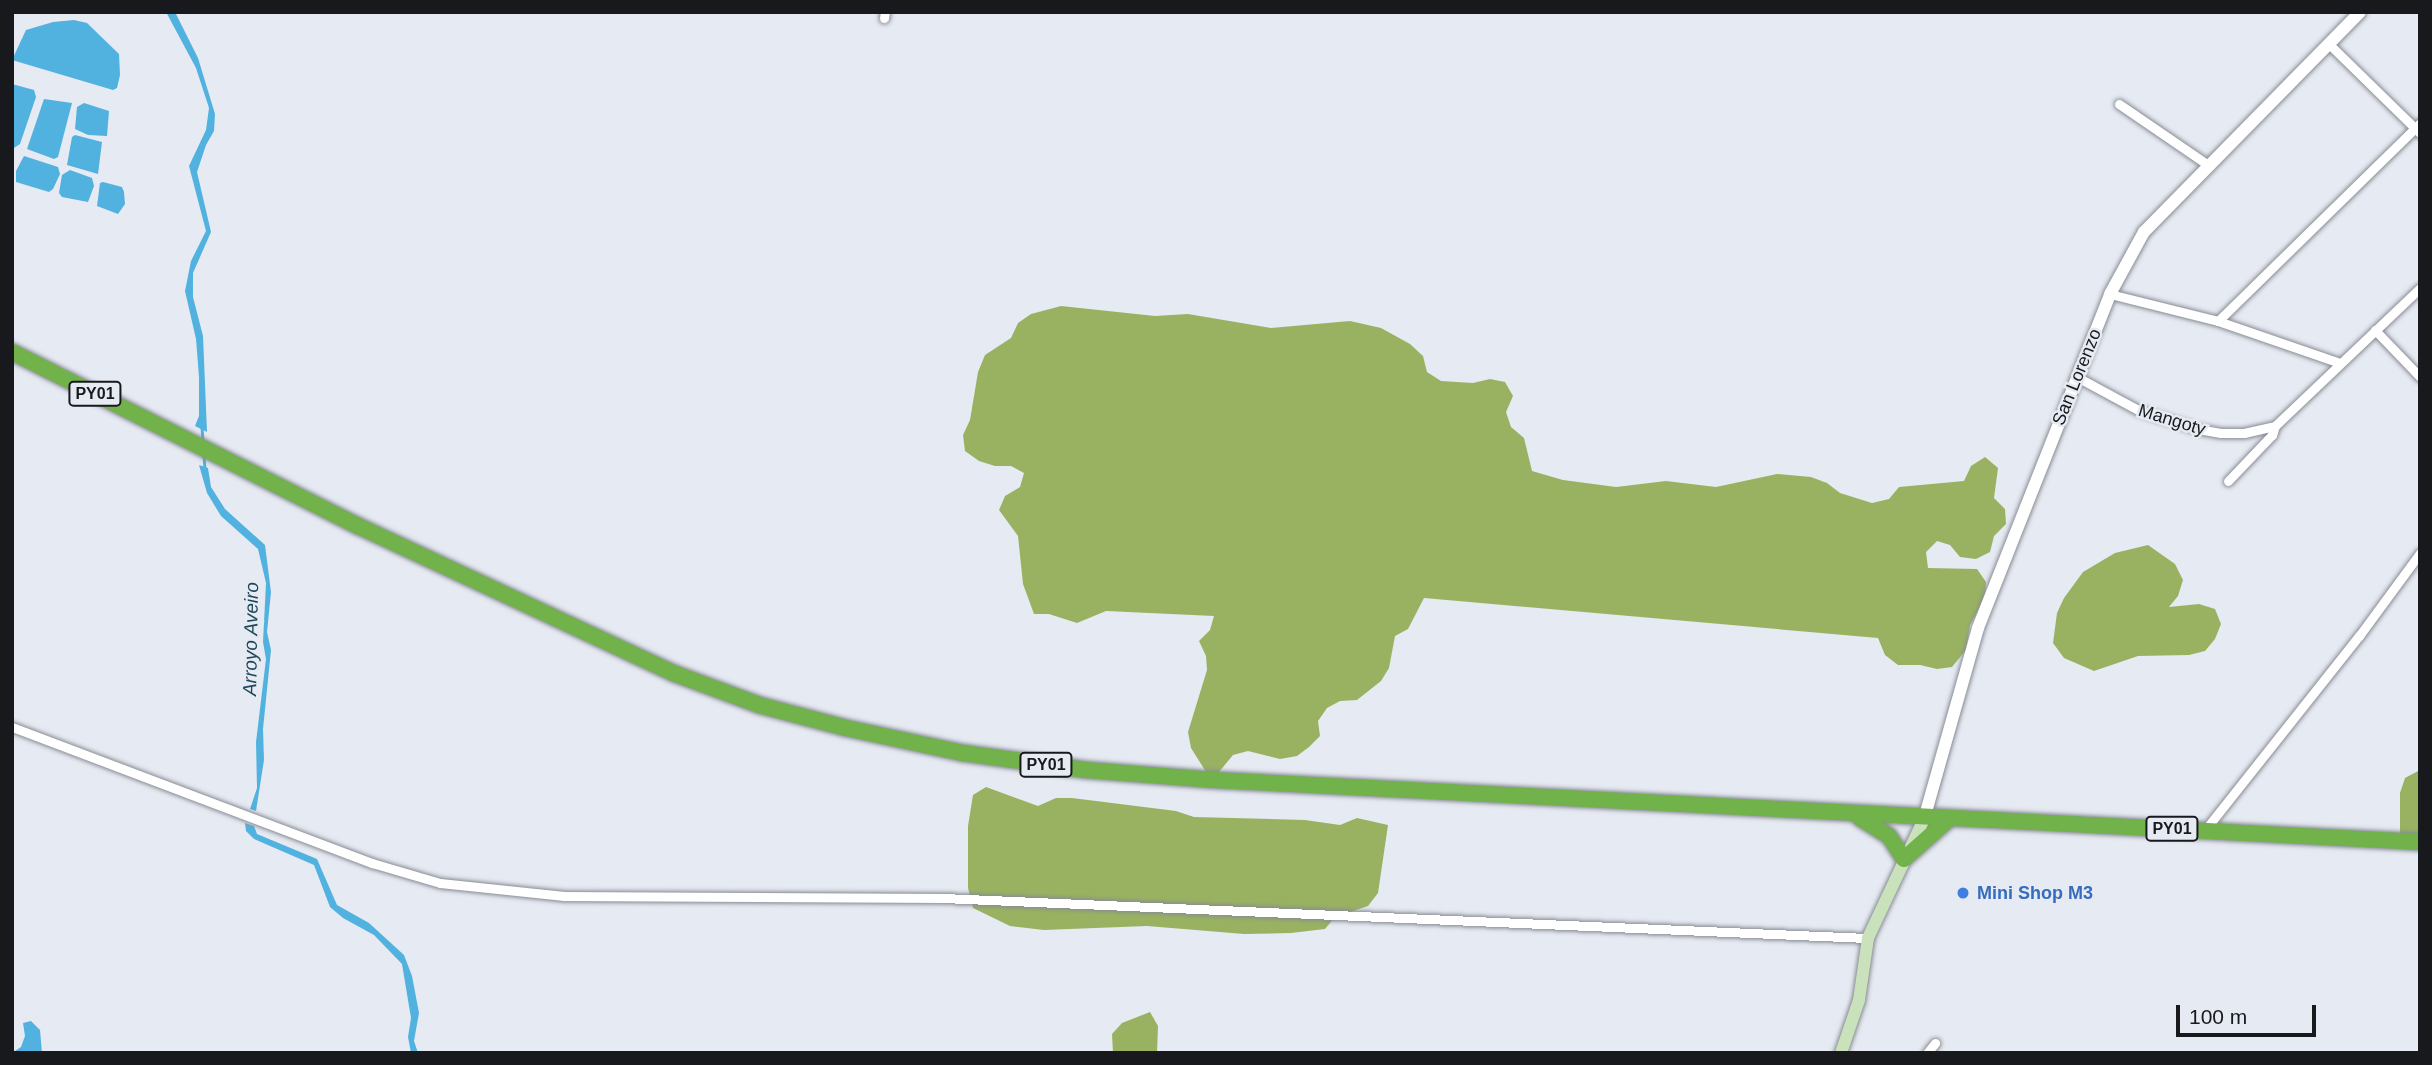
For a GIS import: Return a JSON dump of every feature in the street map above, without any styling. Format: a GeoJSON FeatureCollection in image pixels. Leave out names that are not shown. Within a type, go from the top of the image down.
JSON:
{"type":"FeatureCollection","features":[{"type":"Feature","properties":{"kind":"highway","name":"PY01"},"geometry":{"type":"LineString","coordinates":[[12,352],[358,526],[673,673],[759,705],[846,728],[963,753],[1086,770],[1214,780],[1924,819],[2420,842]]}},
{"type":"Feature","properties":{"kind":"highway"},"geometry":{"type":"LineString","coordinates":[[1855,815],[1889,836],[1904,859],[1948,820]]}},
{"type":"Feature","properties":{"kind":"main road"},"geometry":{"type":"LineString","coordinates":[[1841,1053],[1859,1000],[1868,939],[1924,819]]}},
{"type":"Feature","properties":{"kind":"street","name":"San Lorenzo"},"geometry":{"type":"LineString","coordinates":[[1924,819],[1978,628],[2110,294],[2144,232],[2360,12]]}},
{"type":"Feature","properties":{"kind":"street"},"geometry":{"type":"LineString","coordinates":[[2218,321],[2418,128],[2329,44]]}},
{"type":"Feature","properties":{"kind":"street"},"geometry":{"type":"LineString","coordinates":[[2119,104],[2208,165]]}},
{"type":"Feature","properties":{"kind":"street"},"geometry":{"type":"LineString","coordinates":[[2228,481],[2265,443],[2275,426],[2420,288]]}},
{"type":"Feature","properties":{"kind":"street"},"geometry":{"type":"LineString","coordinates":[[2110,294],[2218,321],[2340,363]]}},
{"type":"Feature","properties":{"kind":"street"},"geometry":{"type":"LineString","coordinates":[[2375,330],[2420,377]]}},
{"type":"Feature","properties":{"kind":"street","name":"Mangoty"},"geometry":{"type":"LineString","coordinates":[[2077,377],[2138,410],[2198,429],[2244,433],[2275,426]]}},
{"type":"Feature","properties":{"kind":"street"},"geometry":{"type":"LineString","coordinates":[[2205,830],[2359,636],[2420,553]]}},
{"type":"Feature","properties":{"kind":"street"},"geometry":{"type":"LineString","coordinates":[[12,727],[372,863],[440,883],[564,896],[943,898],[1868,939]]}},
{"type":"Feature","properties":{"kind":"street"},"geometry":{"type":"LineString","coordinates":[[1927,1053],[1935,1043]]}},
{"type":"Feature","properties":{"kind":"green space"},"geometry":{"type":"Polygon","coordinates":[[[1061,306],[1155,316],[1188,314],[1271,328],[1350,321],[1381,328],[1410,344],[1423,356],[1427,372],[1441,381],[1473,383],[1490,379],[1505,382],[1513,396],[1506,412],[1511,427],[1524,438],[1532,471],[1563,480],[1616,487],[1666,481],[1716,487],[1777,474],[1811,477],[1827,483],[1840,493],[1872,503],[1889,499],[1899,487],[1964,481],[1971,466],[1985,457],[1998,468],[1994,498],[2005,509],[2006,524],[1994,536],[1990,552],[1976,559],[1960,557],[1950,545],[1937,541],[1926,552],[1928,568],[1977,569],[1986,582],[1985,598],[1970,625],[1966,650],[1952,667],[1937,669],[1920,665],[1898,665],[1885,655],[1878,638],[1424,598],[1408,629],[1395,636],[1389,668],[1381,681],[1357,700],[1340,701],[1327,708],[1318,721],[1320,736],[1309,747],[1297,756],[1280,759],[1248,751],[1233,755],[1219,772],[1208,775],[1191,748],[1188,732],[1207,670],[1206,656],[1199,641],[1210,630],[1214,616],[1106,611],[1077,623],[1049,614],[1034,614],[1023,584],[1018,536],[999,510],[1005,496],[1020,487],[1024,473],[1011,466],[995,466],[979,461],[965,451],[963,435],[970,420],[978,372],[985,355],[1011,338],[1018,323],[1031,314],[1061,306]]]}},
{"type":"Feature","properties":{"kind":"green space"},"geometry":{"type":"Polygon","coordinates":[[[2148,545],[2175,564],[2183,580],[2178,596],[2169,607],[2199,604],[2215,609],[2221,624],[2215,639],[2205,651],[2189,655],[2138,656],[2094,671],[2064,658],[2053,643],[2057,613],[2064,598],[2083,572],[2115,553],[2148,545]]]}},
{"type":"Feature","properties":{"kind":"green space"},"geometry":{"type":"Polygon","coordinates":[[[2420,770],[2420,849],[2412,850],[2400,840],[2400,793],[2405,778],[2420,770]]]}},
{"type":"Feature","properties":{"kind":"green space"},"geometry":{"type":"Polygon","coordinates":[[[986,787],[1038,806],[1056,798],[1072,798],[1176,811],[1194,817],[1305,820],[1340,825],[1357,818],[1388,825],[1378,893],[1368,906],[1335,917],[1325,929],[1291,933],[1244,934],[1147,926],[1044,930],[1010,926],[973,908],[968,888],[968,826],[973,795],[986,787]]]}},
{"type":"Feature","properties":{"kind":"green space"},"geometry":{"type":"Polygon","coordinates":[[[1150,1012],[1158,1026],[1157,1053],[1113,1053],[1112,1034],[1122,1023],[1150,1012]]]}},
{"type":"Feature","properties":{"kind":"water"},"geometry":{"type":"Polygon","coordinates":[[[166,12],[175,12],[198,58],[215,114],[214,131],[197,172],[211,232],[193,273],[193,297],[203,336],[207,432],[195,426],[199,416],[199,377],[196,339],[185,291],[191,261],[206,231],[189,166],[206,130],[209,108],[196,68],[166,12]]]}},
{"type":"Feature","properties":{"kind":"water"},"geometry":{"type":"Polygon","coordinates":[[[74,20],[87,23],[119,54],[120,75],[117,88],[113,90],[12,60],[26,30],[53,22],[74,20]]]}},
{"type":"Feature","properties":{"kind":"water"},"geometry":{"type":"Polygon","coordinates":[[[12,84],[34,90],[36,97],[20,144],[14,148],[12,84]]]}},
{"type":"Feature","properties":{"kind":"water"},"geometry":{"type":"Polygon","coordinates":[[[44,99],[72,103],[58,157],[54,159],[27,149],[44,99]]]}},
{"type":"Feature","properties":{"kind":"water"},"geometry":{"type":"Polygon","coordinates":[[[84,103],[109,111],[107,136],[88,135],[75,129],[77,107],[84,103]]]}},
{"type":"Feature","properties":{"kind":"water"},"geometry":{"type":"Polygon","coordinates":[[[75,135],[102,142],[98,174],[67,165],[72,137],[75,135]]]}},
{"type":"Feature","properties":{"kind":"water"},"geometry":{"type":"Polygon","coordinates":[[[24,156],[58,167],[60,174],[53,189],[49,192],[16,182],[16,171],[24,156]]]}},
{"type":"Feature","properties":{"kind":"water"},"geometry":{"type":"Polygon","coordinates":[[[70,170],[92,178],[94,186],[88,202],[62,197],[59,193],[62,175],[70,170]]]}},
{"type":"Feature","properties":{"kind":"water"},"geometry":{"type":"Polygon","coordinates":[[[100,183],[122,187],[125,204],[118,214],[97,206],[100,183]]]}},
{"type":"Feature","properties":{"kind":"water"},"geometry":{"type":"Polygon","coordinates":[[[199,465],[208,468],[211,487],[225,509],[265,545],[271,592],[267,632],[271,650],[263,729],[264,760],[256,811],[250,809],[257,788],[256,742],[266,659],[263,642],[266,583],[258,549],[221,516],[207,493],[199,465]]]}},
{"type":"Feature","properties":{"kind":"water"},"geometry":{"type":"Polygon","coordinates":[[[245,823],[254,826],[257,834],[317,859],[337,905],[369,923],[404,955],[412,976],[419,1013],[414,1041],[418,1053],[411,1053],[408,1037],[411,1018],[402,964],[374,935],[343,918],[330,907],[314,865],[254,839],[246,831],[245,823]]]}},
{"type":"Feature","properties":{"kind":"water"},"geometry":{"type":"Polygon","coordinates":[[[31,1021],[40,1030],[42,1053],[12,1053],[21,1047],[25,1036],[23,1023],[31,1021]]]}},
{"type":"Feature","properties":{"kind":"waterway","name":"Arroyo Aveiro"},"geometry":{"type":"LineString","coordinates":[[202,427],[203,441]]}},
{"type":"Feature","properties":{"kind":"waterway","name":"Arroyo Aveiro"},"geometry":{"type":"LineString","coordinates":[[204,455],[205,469]]}},
{"type":"Feature","properties":{"kind":"place","name":"Mini Shop M3"},"geometry":{"type":"Point","coordinates":[1963,893]}}]}
